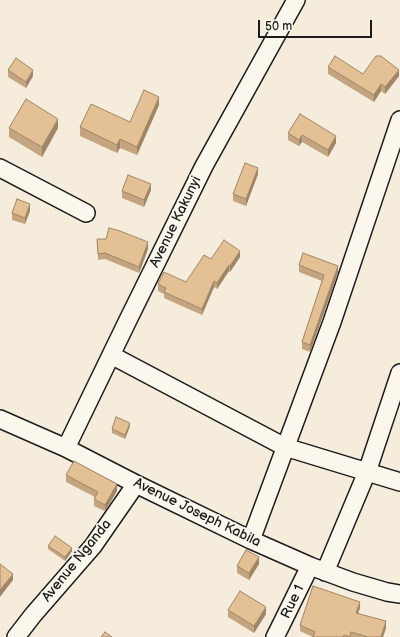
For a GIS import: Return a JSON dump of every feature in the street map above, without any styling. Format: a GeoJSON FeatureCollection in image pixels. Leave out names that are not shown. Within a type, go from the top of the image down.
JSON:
{"type":"FeatureCollection","features":[{"type":"Feature","properties":{"kind":"street","name":"Avenue Kakunyi"},"geometry":{"type":"LineString","coordinates":[[66,448],[204,166],[296,0]]}},
{"type":"Feature","properties":{"kind":"street"},"geometry":{"type":"LineString","coordinates":[[251,540],[332,322],[400,120]]}},
{"type":"Feature","properties":{"kind":"street"},"geometry":{"type":"LineString","coordinates":[[0,168],[86,213]]}},
{"type":"Feature","properties":{"kind":"street"},"geometry":{"type":"LineString","coordinates":[[111,355],[285,447],[400,482]]}},
{"type":"Feature","properties":{"kind":"street","name":"Rue 1"},"geometry":{"type":"LineString","coordinates":[[275,637],[282,623],[317,569],[367,472],[400,373]]}},
{"type":"Feature","properties":{"kind":"street","name":"Avenue Joseph Kabila"},"geometry":{"type":"LineString","coordinates":[[0,419],[66,448],[251,540],[317,569],[387,592],[400,594]]}},
{"type":"Feature","properties":{"kind":"street","name":"Avenue Nganda"},"geometry":{"type":"LineString","coordinates":[[16,637],[33,615],[93,546],[136,484]]}},
{"type":"Feature","properties":{"kind":"building"},"geometry":{"type":"Polygon","coordinates":[[[335,56],[363,74],[376,56],[381,56],[399,70],[385,87],[381,84],[374,95],[328,67],[335,56]]]}},
{"type":"Feature","properties":{"kind":"building"},"geometry":{"type":"Polygon","coordinates":[[[16,58],[33,70],[26,82],[8,70],[16,58]]]}},
{"type":"Feature","properties":{"kind":"building"},"geometry":{"type":"Polygon","coordinates":[[[144,90],[159,97],[137,147],[120,139],[117,145],[80,127],[91,104],[130,122],[144,90]]]}},
{"type":"Feature","properties":{"kind":"building"},"geometry":{"type":"Polygon","coordinates":[[[26,99],[58,119],[42,147],[9,128],[26,99]]]}},
{"type":"Feature","properties":{"kind":"building"},"geometry":{"type":"Polygon","coordinates":[[[300,114],[336,136],[328,150],[302,135],[299,140],[288,133],[300,114]]]}},
{"type":"Feature","properties":{"kind":"building"},"geometry":{"type":"Polygon","coordinates":[[[245,163],[258,168],[246,199],[233,194],[245,163]]]}},
{"type":"Feature","properties":{"kind":"building"},"geometry":{"type":"Polygon","coordinates":[[[128,175],[151,184],[144,200],[122,191],[128,175]]]}},
{"type":"Feature","properties":{"kind":"building"},"geometry":{"type":"Polygon","coordinates":[[[17,199],[30,204],[25,218],[12,213],[17,199]]]}},
{"type":"Feature","properties":{"kind":"building"},"geometry":{"type":"Polygon","coordinates":[[[109,228],[148,242],[139,267],[105,253],[98,254],[97,239],[106,239],[109,228]]]}},
{"type":"Feature","properties":{"kind":"building"},"geometry":{"type":"Polygon","coordinates":[[[224,240],[240,251],[217,283],[214,281],[202,309],[164,292],[166,288],[158,284],[164,272],[186,282],[204,255],[211,259],[224,240]]]}},
{"type":"Feature","properties":{"kind":"building"},"geometry":{"type":"Polygon","coordinates":[[[303,253],[338,266],[310,345],[302,342],[324,275],[299,265],[303,253]]]}},
{"type":"Feature","properties":{"kind":"building"},"geometry":{"type":"Polygon","coordinates":[[[116,417],[130,423],[125,435],[112,429],[116,417]]]}},
{"type":"Feature","properties":{"kind":"building"},"geometry":{"type":"Polygon","coordinates":[[[74,461],[117,484],[105,505],[94,499],[98,492],[66,475],[74,461]]]}},
{"type":"Feature","properties":{"kind":"building"},"geometry":{"type":"Polygon","coordinates":[[[55,536],[72,548],[65,557],[48,546],[55,536]]]}},
{"type":"Feature","properties":{"kind":"building"},"geometry":{"type":"Polygon","coordinates":[[[246,550],[259,557],[249,573],[237,566],[246,550]]]}},
{"type":"Feature","properties":{"kind":"building"},"geometry":{"type":"Polygon","coordinates":[[[0,564],[13,574],[0,590],[0,564]]]}},
{"type":"Feature","properties":{"kind":"building"},"geometry":{"type":"Polygon","coordinates":[[[313,586],[360,602],[356,613],[386,621],[381,637],[368,637],[351,632],[350,637],[344,635],[343,637],[313,637],[315,632],[300,625],[313,586]]]}},
{"type":"Feature","properties":{"kind":"building"},"geometry":{"type":"Polygon","coordinates":[[[240,591],[266,607],[254,626],[228,610],[240,591]]]}},
{"type":"Feature","properties":{"kind":"building"},"geometry":{"type":"Polygon","coordinates":[[[105,632],[112,637],[101,637],[105,632]]]}}]}
